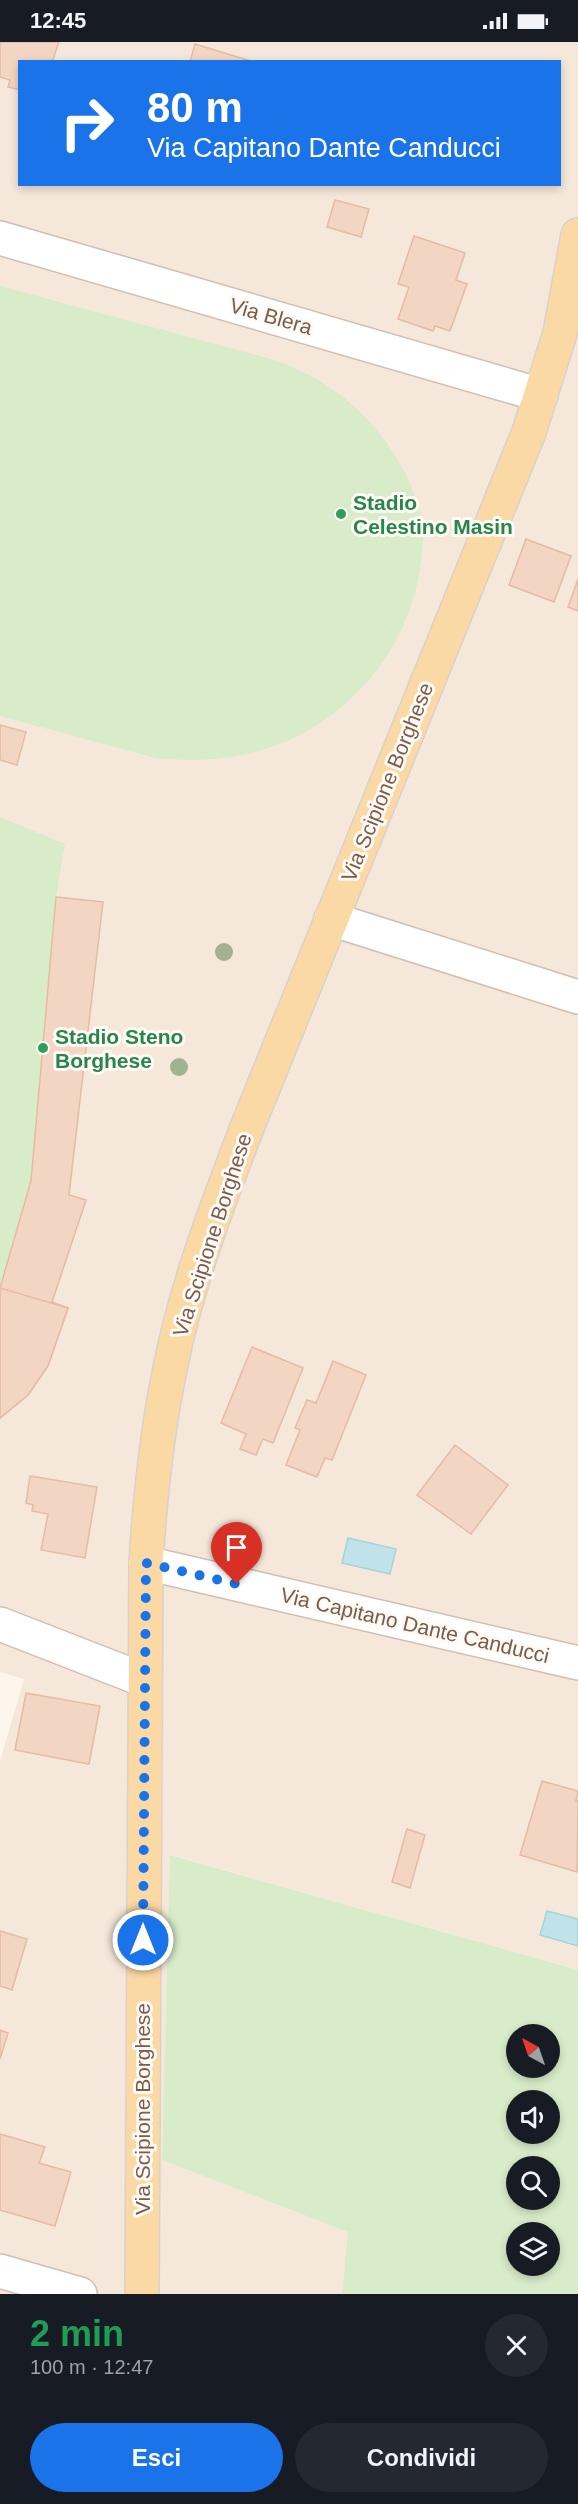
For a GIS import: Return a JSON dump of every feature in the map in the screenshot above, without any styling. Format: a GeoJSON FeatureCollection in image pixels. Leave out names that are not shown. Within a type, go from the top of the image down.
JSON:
{"type":"FeatureCollection","features":[{"type":"Feature","properties":{"kind":"main road","name":"Via Scipione Borghese"},"geometry":{"type":"LineString","coordinates":[[142,2294],[146,1563],[150,1498],[171,1363],[191,1285],[224,1186],[501,503],[541,395],[560,333],[578,235]]}},
{"type":"Feature","properties":{"kind":"street","name":"Via Blera"},"geometry":{"type":"LineString","coordinates":[[0,238],[541,395]]}},
{"type":"Feature","properties":{"kind":"street"},"geometry":{"type":"LineString","coordinates":[[331,919],[578,997]]}},
{"type":"Feature","properties":{"kind":"street","name":"Via Capitano Dante Canducci"},"geometry":{"type":"LineString","coordinates":[[146,1563],[578,1663]]}},
{"type":"Feature","properties":{"kind":"street"},"geometry":{"type":"LineString","coordinates":[[0,1624],[144,1680]]}},
{"type":"Feature","properties":{"kind":"street"},"geometry":{"type":"LineString","coordinates":[[0,2271],[80,2294]]}},
{"type":"Feature","properties":{"kind":"shaded area"},"geometry":{"type":"Polygon","coordinates":[[[0,42],[578,42],[578,1970],[171,1855],[162,2160],[349,2232],[342,2294],[0,2294],[0,1761],[24,1679],[0,1672],[0,42]]]}},
{"type":"Feature","properties":{"kind":"green space"},"geometry":{"type":"Polygon","coordinates":[[[0,286],[275,360],[308,374],[337,392],[375,428],[399,461],[414,492],[423,530],[421,561],[416,590],[406,619],[393,645],[377,670],[336,712],[311,729],[269,748],[237,756],[205,760],[155,758],[0,716],[0,286]]]}},
{"type":"Feature","properties":{"kind":"green space","name":"Stadio Steno Borghese"},"geometry":{"type":"Polygon","coordinates":[[[0,817],[65,844],[56,897],[103,902],[69,1194],[86,1200],[52,1302],[68,1308],[48,1366],[28,1395],[0,1418],[0,817]]]}},
{"type":"Feature","properties":{"kind":"green space"},"geometry":{"type":"Polygon","coordinates":[[[170,1855],[578,1970],[578,2294],[342,2294],[348,2232],[162,2160],[170,1855]]]}},
{"type":"Feature","properties":{"kind":"water"},"geometry":{"type":"Polygon","coordinates":[[[348,1538],[396,1549],[390,1574],[342,1563],[348,1538]]]}},
{"type":"Feature","properties":{"kind":"water"},"geometry":{"type":"Polygon","coordinates":[[[547,1911],[578,1919],[578,1946],[540,1935],[547,1911]]]}},
{"type":"Feature","properties":{"kind":"building"},"geometry":{"type":"Polygon","coordinates":[[[0,42],[59,42],[53,60],[18,60],[18,90],[8,87],[10,80],[0,77],[0,42]]]}},
{"type":"Feature","properties":{"kind":"building"},"geometry":{"type":"Polygon","coordinates":[[[195,44],[247,60],[191,60],[195,44]]]}},
{"type":"Feature","properties":{"kind":"building"},"geometry":{"type":"Polygon","coordinates":[[[335,200],[369,209],[361,237],[327,227],[335,200]]]}},
{"type":"Feature","properties":{"kind":"building"},"geometry":{"type":"Polygon","coordinates":[[[414,236],[465,253],[456,280],[467,284],[450,331],[435,326],[433,331],[398,319],[409,287],[398,284],[414,236]]]}},
{"type":"Feature","properties":{"kind":"building"},"geometry":{"type":"Polygon","coordinates":[[[526,539],[571,556],[554,602],[509,585],[526,539]]]}},
{"type":"Feature","properties":{"kind":"building"},"geometry":{"type":"Polygon","coordinates":[[[578,579],[578,611],[568,607],[578,579]]]}},
{"type":"Feature","properties":{"kind":"building"},"geometry":{"type":"Polygon","coordinates":[[[0,725],[26,732],[17,765],[0,760],[0,725]]]}},
{"type":"Feature","properties":{"kind":"building"},"geometry":{"type":"Polygon","coordinates":[[[56,897],[103,902],[69,1195],[86,1200],[52,1302],[68,1308],[48,1366],[28,1395],[0,1418],[0,1288],[31,1181],[56,897]]]}},
{"type":"Feature","properties":{"kind":"building"},"geometry":{"type":"Polygon","coordinates":[[[0,1288],[68,1308],[48,1366],[28,1395],[0,1418],[0,1288]]]}},
{"type":"Feature","properties":{"kind":"building"},"geometry":{"type":"Polygon","coordinates":[[[252,1347],[303,1368],[273,1443],[263,1439],[256,1455],[240,1449],[246,1434],[221,1423],[252,1347]]]}},
{"type":"Feature","properties":{"kind":"building"},"geometry":{"type":"Polygon","coordinates":[[[333,1361],[366,1375],[332,1460],[325,1458],[317,1477],[286,1465],[300,1430],[295,1428],[307,1400],[316,1403],[333,1361]]]}},
{"type":"Feature","properties":{"kind":"building"},"geometry":{"type":"Polygon","coordinates":[[[455,1445],[508,1485],[471,1534],[417,1495],[455,1445]]]}},
{"type":"Feature","properties":{"kind":"building"},"geometry":{"type":"Polygon","coordinates":[[[30,1476],[97,1487],[85,1558],[41,1550],[48,1514],[32,1511],[33,1505],[26,1503],[30,1476]]]}},
{"type":"Feature","properties":{"kind":"building"},"geometry":{"type":"Polygon","coordinates":[[[26,1693],[100,1706],[89,1764],[15,1750],[26,1693]]]}},
{"type":"Feature","properties":{"kind":"building"},"geometry":{"type":"Polygon","coordinates":[[[542,1781],[578,1791],[576,1801],[578,1801],[577,1872],[520,1855],[542,1781]]]}},
{"type":"Feature","properties":{"kind":"building"},"geometry":{"type":"Polygon","coordinates":[[[407,1829],[425,1835],[410,1888],[392,1882],[407,1829]]]}},
{"type":"Feature","properties":{"kind":"building"},"geometry":{"type":"Polygon","coordinates":[[[0,1931],[27,1939],[12,1990],[0,1986],[0,1931]]]}},
{"type":"Feature","properties":{"kind":"building"},"geometry":{"type":"Polygon","coordinates":[[[0,2030],[8,2033],[0,2059],[0,2030]]]}},
{"type":"Feature","properties":{"kind":"building"},"geometry":{"type":"Polygon","coordinates":[[[0,2134],[45,2147],[39,2163],[71,2172],[55,2226],[0,2210],[0,2134]]]}},
{"type":"Feature","properties":{"kind":"place","name":"Stadio Celestino Masin"},"geometry":{"type":"Point","coordinates":[341,514]}},
{"type":"Feature","properties":{"kind":"place","name":"Stadio Steno Borghese"},"geometry":{"type":"Point","coordinates":[43,1048]}},
{"type":"Feature","properties":{"kind":"route"},"geometry":{"type":"LineString","coordinates":[[143,1940],[146,1563],[237,1584]]}}]}
